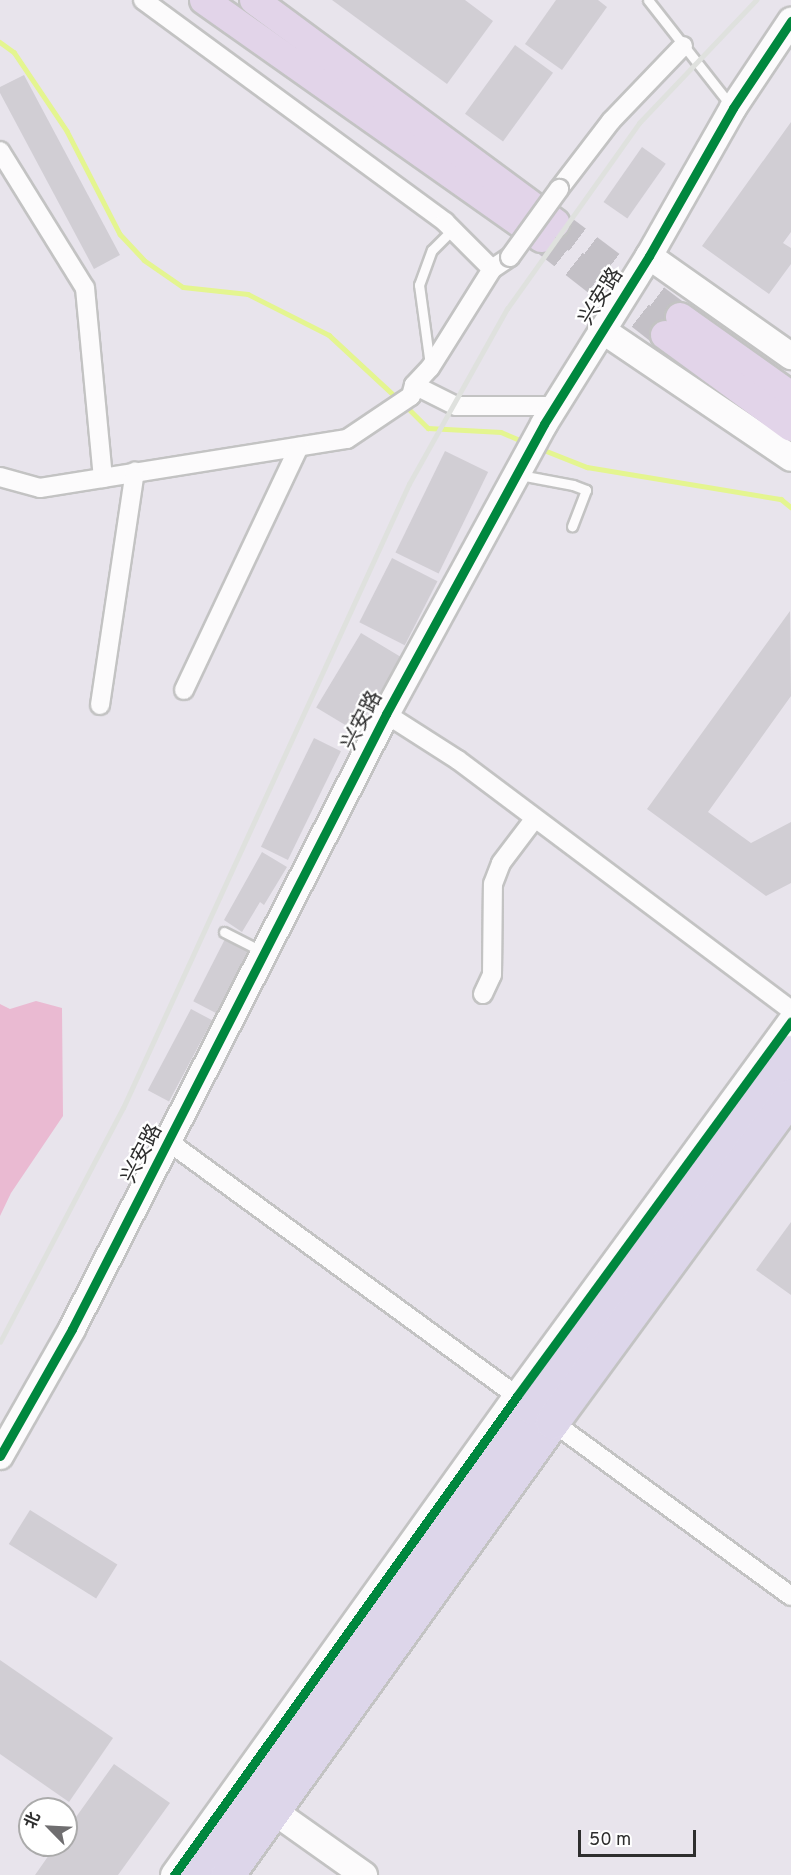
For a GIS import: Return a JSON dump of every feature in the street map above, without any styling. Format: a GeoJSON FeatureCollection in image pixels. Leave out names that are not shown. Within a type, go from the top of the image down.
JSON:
{"type":"FeatureCollection","features":[{"type":"Feature","properties":{"kind":"highway"},"geometry":{"type":"LineString","coordinates":[[227,1875],[263,1804],[533,1408],[791,1052]]}},
{"type":"Feature","properties":{"kind":"highway"},"geometry":{"type":"LineString","coordinates":[[533,1408],[791,1096]]}},
{"type":"Feature","properties":{"kind":"highway"},"geometry":{"type":"LineString","coordinates":[[196,1875],[263,1804]]}},
{"type":"Feature","properties":{"kind":"main road"},"geometry":{"type":"LineString","coordinates":[[204,0],[548,231],[254,0]]}},
{"type":"Feature","properties":{"kind":"main road"},"geometry":{"type":"LineString","coordinates":[[791,396],[672,326],[791,427]]}},
{"type":"Feature","properties":{"kind":"street"},"geometry":{"type":"LineString","coordinates":[[142,0],[453,229],[492,269]]}},
{"type":"Feature","properties":{"kind":"street","name":"兴安路"},"geometry":{"type":"LineString","coordinates":[[0,1456],[72,1329],[386,714],[519,471],[550,415],[649,256],[734,108],[791,21]]}},
{"type":"Feature","properties":{"kind":"street"},"geometry":{"type":"LineString","coordinates":[[0,477],[40,488],[347,439],[395,406],[412,390],[430,368],[492,269],[510,257],[611,121],[683,46]]}},
{"type":"Feature","properties":{"kind":"street"},"geometry":{"type":"LineString","coordinates":[[0,151],[86,288],[103,478]]}},
{"type":"Feature","properties":{"kind":"street"},"geometry":{"type":"LineString","coordinates":[[649,256],[791,357]]}},
{"type":"Feature","properties":{"kind":"street"},"geometry":{"type":"LineString","coordinates":[[602,330],[791,458]]}},
{"type":"Feature","properties":{"kind":"street"},"geometry":{"type":"LineString","coordinates":[[412,390],[456,406],[550,415]]}},
{"type":"Feature","properties":{"kind":"street"},"geometry":{"type":"LineString","coordinates":[[184,690],[299,447]]}},
{"type":"Feature","properties":{"kind":"street"},"geometry":{"type":"LineString","coordinates":[[100,705],[135,472]]}},
{"type":"Feature","properties":{"kind":"street"},"geometry":{"type":"LineString","coordinates":[[386,714],[458,760],[791,1010]]}},
{"type":"Feature","properties":{"kind":"street"},"geometry":{"type":"LineString","coordinates":[[483,994],[492,975],[493,884],[501,863],[535,818]]}},
{"type":"Feature","properties":{"kind":"street"},"geometry":{"type":"LineString","coordinates":[[174,1875],[533,1408],[791,1021]]}},
{"type":"Feature","properties":{"kind":"street"},"geometry":{"type":"LineString","coordinates":[[169,1142],[791,1596]]}},
{"type":"Feature","properties":{"kind":"street"},"geometry":{"type":"LineString","coordinates":[[263,1804],[364,1875]]}},
{"type":"Feature","properties":{"kind":"lane"},"geometry":{"type":"LineString","coordinates":[[648,0],[734,108]]}},
{"type":"Feature","properties":{"kind":"lane"},"geometry":{"type":"LineString","coordinates":[[430,368],[420,285],[432,250],[453,229]]}},
{"type":"Feature","properties":{"kind":"lane"},"geometry":{"type":"LineString","coordinates":[[519,471],[573,484],[586,490],[572,526]]}},
{"type":"Feature","properties":{"kind":"lane"},"geometry":{"type":"LineString","coordinates":[[224,932],[265,953]]}},
{"type":"Feature","properties":{"kind":"shaded area"},"geometry":{"type":"Polygon","coordinates":[[[36,1001],[62,1008],[63,1116],[11,1193],[0,1216],[0,1004],[10,1009],[36,1001]]]}},
{"type":"Feature","properties":{"kind":"building"},"geometry":{"type":"Polygon","coordinates":[[[332,0],[465,0],[493,21],[447,84],[332,0]]]}},
{"type":"Feature","properties":{"kind":"building"},"geometry":{"type":"Polygon","coordinates":[[[556,0],[598,0],[607,7],[562,70],[525,44],[556,0]]]}},
{"type":"Feature","properties":{"kind":"building"},"geometry":{"type":"Polygon","coordinates":[[[515,45],[553,73],[503,141],[465,114],[515,45]]]}},
{"type":"Feature","properties":{"kind":"building"},"geometry":{"type":"Polygon","coordinates":[[[24,75],[120,255],[94,269],[0,93],[0,87],[24,75]]]}},
{"type":"Feature","properties":{"kind":"building"},"geometry":{"type":"Polygon","coordinates":[[[791,122],[791,232],[783,243],[791,248],[791,264],[769,294],[702,246],[791,122]]]}},
{"type":"Feature","properties":{"kind":"building"},"geometry":{"type":"Polygon","coordinates":[[[642,147],[666,164],[627,219],[604,202],[642,147]]]}},
{"type":"Feature","properties":{"kind":"building"},"geometry":{"type":"Polygon","coordinates":[[[445,451],[488,472],[439,574],[395,553],[445,451]]]}},
{"type":"Feature","properties":{"kind":"building"},"geometry":{"type":"Polygon","coordinates":[[[392,558],[437,581],[405,645],[359,622],[392,558]]]}},
{"type":"Feature","properties":{"kind":"building"},"geometry":{"type":"Polygon","coordinates":[[[790,611],[791,696],[708,812],[751,843],[791,822],[791,883],[766,896],[647,809],[790,611]]]}},
{"type":"Feature","properties":{"kind":"building"},"geometry":{"type":"Polygon","coordinates":[[[361,633],[401,657],[356,732],[316,708],[361,633]]]}},
{"type":"Feature","properties":{"kind":"building"},"geometry":{"type":"Polygon","coordinates":[[[314,738],[341,751],[288,860],[261,847],[314,738]]]}},
{"type":"Feature","properties":{"kind":"building"},"geometry":{"type":"Polygon","coordinates":[[[262,852],[287,867],[264,905],[260,902],[242,932],[224,920],[262,852]]]}},
{"type":"Feature","properties":{"kind":"building"},"geometry":{"type":"Polygon","coordinates":[[[225,939],[249,951],[217,1014],[193,1001],[225,939]]]}},
{"type":"Feature","properties":{"kind":"building"},"geometry":{"type":"Polygon","coordinates":[[[191,1009],[212,1020],[169,1101],[148,1090],[191,1009]]]}},
{"type":"Feature","properties":{"kind":"building"},"geometry":{"type":"Polygon","coordinates":[[[791,1222],[791,1295],[756,1270],[791,1222]]]}},
{"type":"Feature","properties":{"kind":"building"},"geometry":{"type":"Polygon","coordinates":[[[30,1510],[117,1565],[96,1599],[9,1544],[30,1510]]]}},
{"type":"Feature","properties":{"kind":"building"},"geometry":{"type":"Polygon","coordinates":[[[0,1660],[113,1738],[72,1797],[62,1797],[0,1754],[0,1660]]]}},
{"type":"Feature","properties":{"kind":"building"},"geometry":{"type":"Polygon","coordinates":[[[114,1764],[170,1803],[118,1875],[35,1875],[48,1857],[78,1857],[78,1814],[114,1764]]]}},
{"type":"Feature","properties":{"kind":"waterway"},"geometry":{"type":"LineString","coordinates":[[0,42],[14,52],[67,131],[120,234],[144,260],[183,287],[248,294],[329,335],[398,399]]}},
{"type":"Feature","properties":{"kind":"waterway"},"geometry":{"type":"LineString","coordinates":[[404,404],[428,428],[501,432],[525,442]]}},
{"type":"Feature","properties":{"kind":"waterway"},"geometry":{"type":"LineString","coordinates":[[539,448],[587,467],[781,499],[791,507]]}},
{"type":"Feature","properties":{"kind":"tunnel"},"geometry":{"type":"LineString","coordinates":[[555,223],[680,317]]}},
{"type":"Feature","properties":{"kind":"tunnel"},"geometry":{"type":"LineString","coordinates":[[541,238],[665,335]]}},
{"type":"Feature","properties":{"kind":"railway"},"geometry":{"type":"LineString","coordinates":[[0,1342],[123,1108],[409,484],[507,309],[639,123],[756,0]]}},
{"type":"Feature","properties":{"kind":"cycle path"},"geometry":{"type":"LineString","coordinates":[[0,1456],[72,1329],[386,714],[544,424],[649,256],[733,108],[791,21]]}},
{"type":"Feature","properties":{"kind":"cycle path"},"geometry":{"type":"LineString","coordinates":[[174,1875],[517,1396],[791,1021]]}}]}
